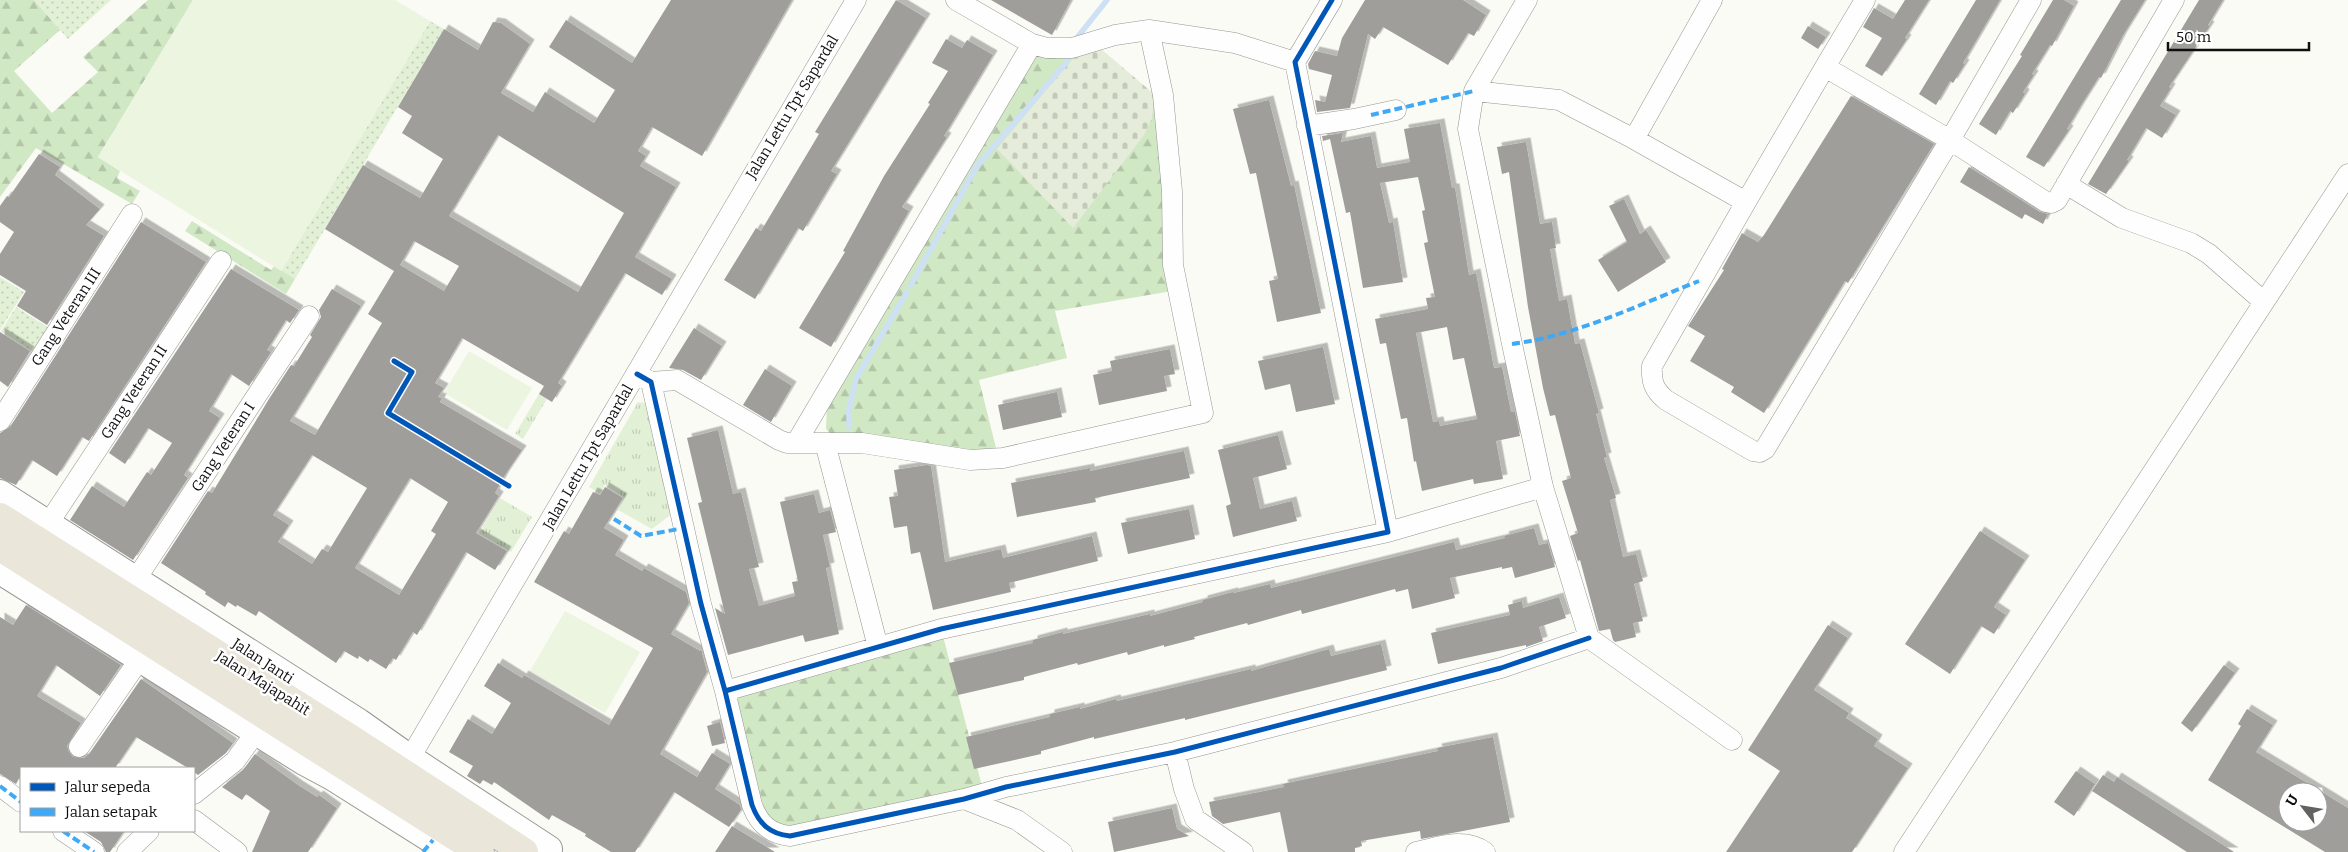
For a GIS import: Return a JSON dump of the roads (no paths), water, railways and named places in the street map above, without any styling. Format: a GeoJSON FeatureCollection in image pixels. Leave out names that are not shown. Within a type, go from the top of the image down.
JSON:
{"type":"FeatureCollection","features":[{"type":"Feature","properties":{"kind":"highway","name":"Jalan Majapahit"},"geometry":{"type":"LineString","coordinates":[[0,518],[347,751],[461,847],[542,851]]}},
{"type":"Feature","properties":{"kind":"highway","name":"Jalan Majapahit"},"geometry":{"type":"LineString","coordinates":[[0,547],[347,751]]}},
{"type":"Feature","properties":{"kind":"street","name":"Jalan Lettu Tpt Sapardal"},"geometry":{"type":"LineString","coordinates":[[410,758],[644,378],[856,0]]}},
{"type":"Feature","properties":{"kind":"street"},"geometry":{"type":"LineString","coordinates":[[956,0],[1032,44],[1047,48],[1072,48],[1115,35],[1149,30],[1235,43],[1295,62]]}},
{"type":"Feature","properties":{"kind":"street"},"geometry":{"type":"LineString","coordinates":[[1332,0],[1295,62],[1388,532]]}},
{"type":"Feature","properties":{"kind":"street"},"geometry":{"type":"LineString","coordinates":[[1527,0],[1474,91],[1468,129],[1543,487],[1589,638],[1732,740]]}},
{"type":"Feature","properties":{"kind":"street"},"geometry":{"type":"LineString","coordinates":[[1634,139],[1712,0]]}},
{"type":"Feature","properties":{"kind":"street"},"geometry":{"type":"LineString","coordinates":[[1866,0],[1746,202],[1652,366],[1651,376],[1655,390],[1666,400],[1754,451],[1760,452],[1765,449],[1950,140],[2031,0]]}},
{"type":"Feature","properties":{"kind":"street"},"geometry":{"type":"LineString","coordinates":[[1826,68],[1950,140],[2046,202],[2051,203],[2057,200],[2174,0]]}},
{"type":"Feature","properties":{"kind":"street"},"geometry":{"type":"LineString","coordinates":[[1149,30],[1164,105],[1172,192],[1173,265],[1202,413],[1003,458],[970,460],[862,442],[796,443],[779,440],[677,380],[644,378],[754,810],[766,828],[777,835],[790,836],[964,799],[1006,787],[1175,752],[1501,668],[1589,638]]}},
{"type":"Feature","properties":{"kind":"street"},"geometry":{"type":"LineString","coordinates":[[796,443],[1032,44]]}},
{"type":"Feature","properties":{"kind":"street"},"geometry":{"type":"LineString","coordinates":[[1474,91],[1559,100],[1634,139],[1746,202]]}},
{"type":"Feature","properties":{"kind":"street"},"geometry":{"type":"LineString","coordinates":[[1307,126],[1396,110]]}},
{"type":"Feature","properties":{"kind":"street"},"geometry":{"type":"LineString","coordinates":[[1904,852],[2348,174]]}},
{"type":"Feature","properties":{"kind":"street"},"geometry":{"type":"LineString","coordinates":[[2066,184],[2122,218],[2191,243],[2209,254],[2264,302]]}},
{"type":"Feature","properties":{"kind":"street","name":"Gang Veteran III"},"geometry":{"type":"LineString","coordinates":[[0,421],[132,214]]}},
{"type":"Feature","properties":{"kind":"street","name":"Gang Veteran II"},"geometry":{"type":"LineString","coordinates":[[48,524],[221,261]]}},
{"type":"Feature","properties":{"kind":"street","name":"Gang Veteran I"},"geometry":{"type":"LineString","coordinates":[[136,579],[309,316]]}},
{"type":"Feature","properties":{"kind":"street"},"geometry":{"type":"LineString","coordinates":[[825,443],[878,647]]}},
{"type":"Feature","properties":{"kind":"street"},"geometry":{"type":"LineString","coordinates":[[725,691],[941,629],[1388,532],[1543,487]]}},
{"type":"Feature","properties":{"kind":"street","name":"Jalan Janti"},"geometry":{"type":"LineString","coordinates":[[0,493],[359,722],[542,851]]}},
{"type":"Feature","properties":{"kind":"street"},"geometry":{"type":"LineString","coordinates":[[0,571],[257,732],[461,847]]}},
{"type":"Feature","properties":{"kind":"street"},"geometry":{"type":"LineString","coordinates":[[80,747],[140,660]]}},
{"type":"Feature","properties":{"kind":"street"},"geometry":{"type":"LineString","coordinates":[[195,793],[235,761],[257,732]]}},
{"type":"Feature","properties":{"kind":"street"},"geometry":{"type":"LineString","coordinates":[[1175,752],[1184,789],[1195,819],[1243,852]]}},
{"type":"Feature","properties":{"kind":"street"},"geometry":{"type":"LineString","coordinates":[[0,786],[20,801]]}},
{"type":"Feature","properties":{"kind":"street"},"geometry":{"type":"LineString","coordinates":[[964,799],[1017,820],[1062,852]]}},
{"type":"Feature","properties":{"kind":"street"},"geometry":{"type":"LineString","coordinates":[[195,821],[237,852]]}},
{"type":"Feature","properties":{"kind":"street"},"geometry":{"type":"LineString","coordinates":[[64,832],[94,852]]}},
{"type":"Feature","properties":{"kind":"street"},"geometry":{"type":"LineString","coordinates":[[126,852],[148,832]]}},
{"type":"Feature","properties":{"kind":"street"},"geometry":{"type":"LineString","coordinates":[[1416,852],[1462,843],[1477,846],[1485,852]]}},
{"type":"Feature","properties":{"kind":"waterway"},"geometry":{"type":"LineString","coordinates":[[1076,39],[1107,0]]}},
{"type":"Feature","properties":{"kind":"waterway"},"geometry":{"type":"LineString","coordinates":[[911,285],[977,166],[1067,62],[1069,55]]}},
{"type":"Feature","properties":{"kind":"waterway"},"geometry":{"type":"LineString","coordinates":[[849,427],[849,409],[856,379],[907,292]]}}]}
